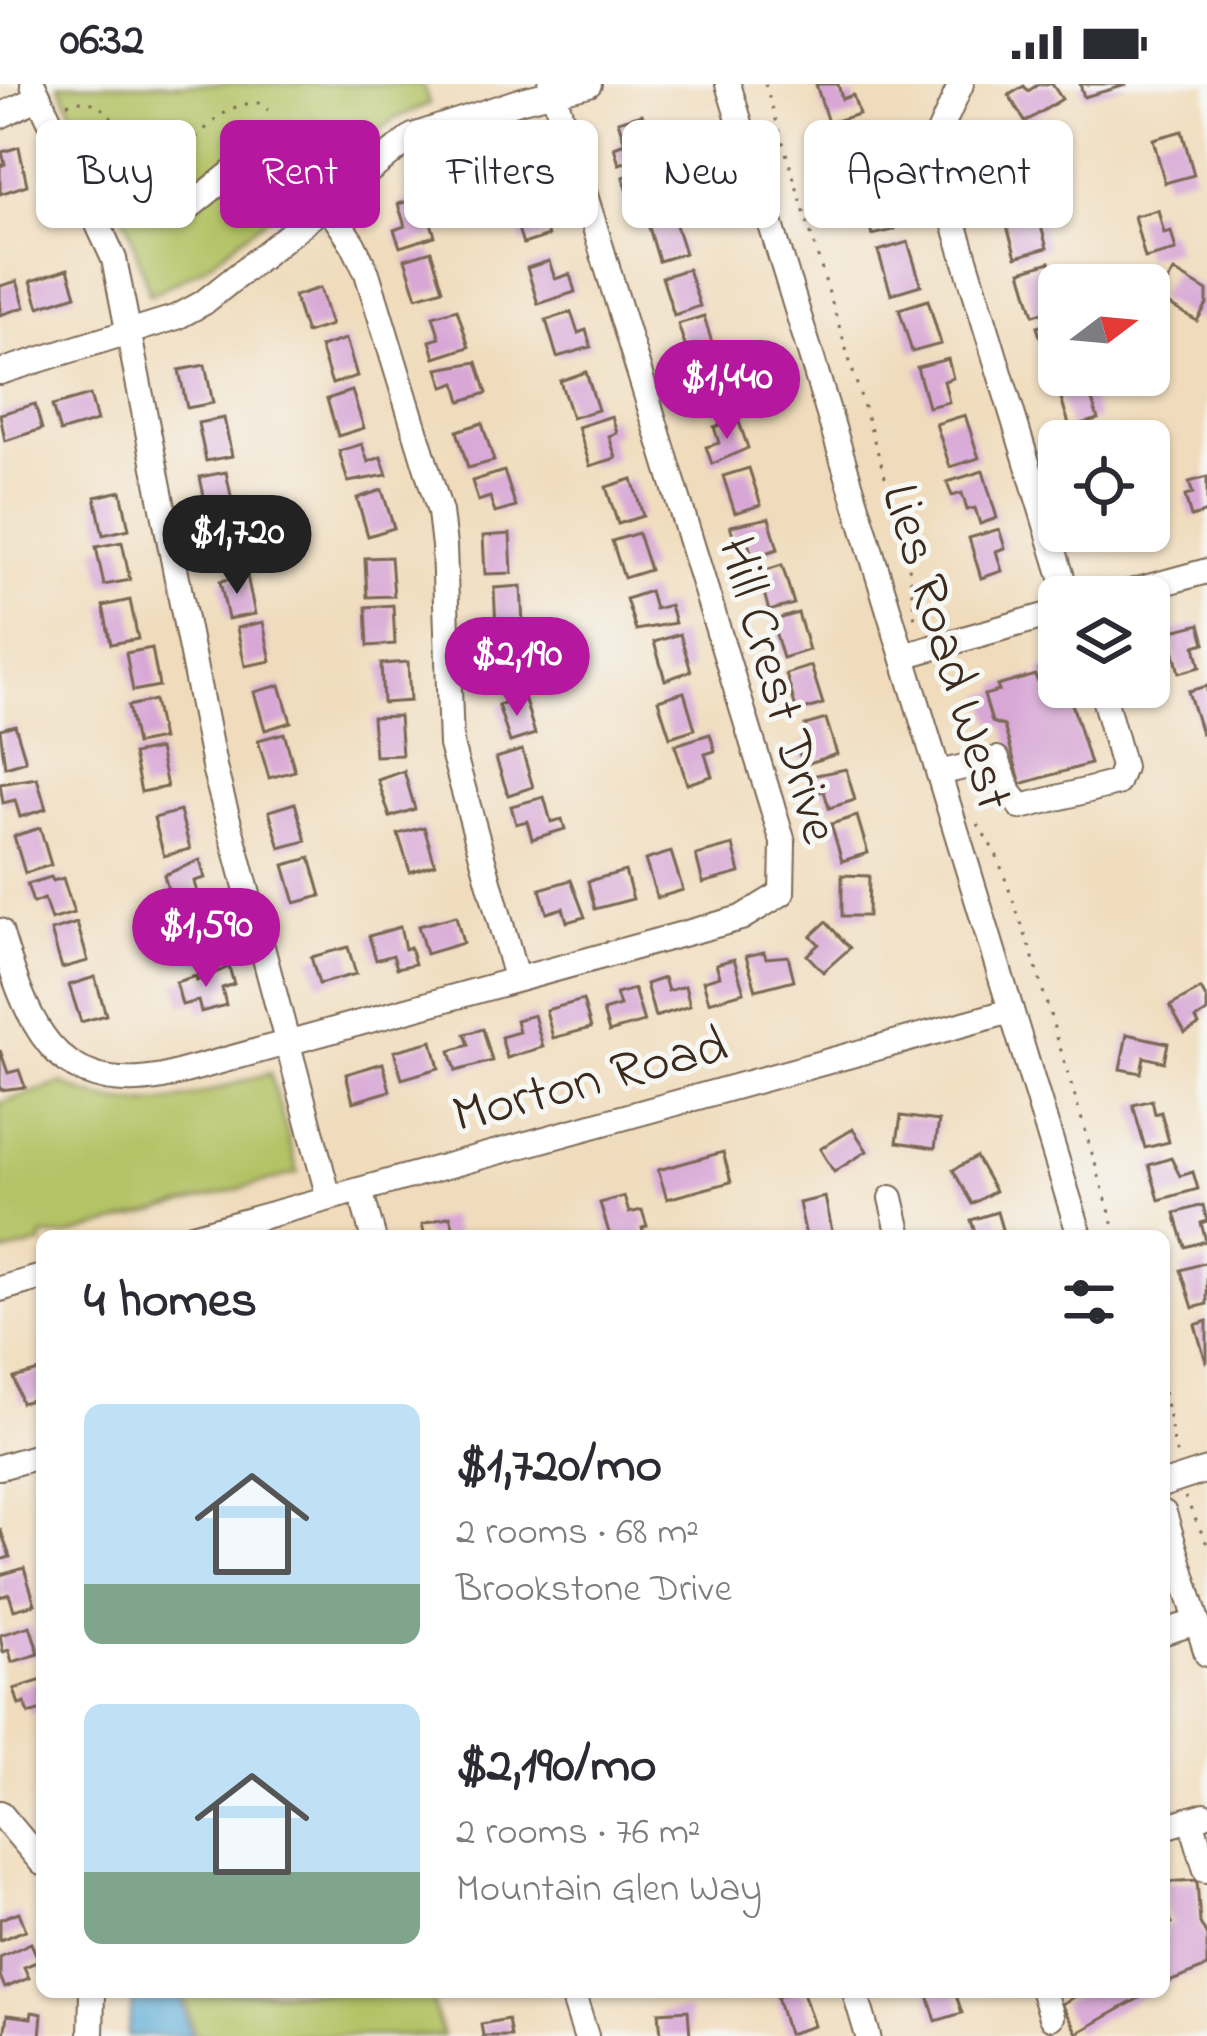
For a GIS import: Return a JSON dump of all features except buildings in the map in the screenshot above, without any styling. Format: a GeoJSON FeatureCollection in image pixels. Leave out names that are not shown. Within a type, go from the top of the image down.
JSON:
{"type":"FeatureCollection","features":[{"type":"Feature","properties":{"kind":"street"},"geometry":{"type":"LineString","coordinates":[[380,161],[413,136],[552,88],[589,84]]}},
{"type":"Feature","properties":{"kind":"street","name":"Lies Road West"},"geometry":{"type":"LineString","coordinates":[[728,84],[1077,1230]]}},
{"type":"Feature","properties":{"kind":"street"},"geometry":{"type":"LineString","coordinates":[[962,84],[939,134],[941,180],[1062,576]]}},
{"type":"Feature","properties":{"kind":"street","name":"Hill Crest Drive"},"geometry":{"type":"LineString","coordinates":[[0,931],[26,1013],[38,1033],[76,1067],[122,1080],[148,1079],[754,912],[782,892],[783,842],[552,88]]}},
{"type":"Feature","properties":{"kind":"street"},"geometry":{"type":"LineString","coordinates":[[0,116],[36,91],[107,237],[215,772],[329,1198]]}},
{"type":"Feature","properties":{"kind":"street"},"geometry":{"type":"LineString","coordinates":[[196,202],[220,184]]}},
{"type":"Feature","properties":{"kind":"street"},"geometry":{"type":"LineString","coordinates":[[0,372],[177,317],[203,303],[294,228]]}},
{"type":"Feature","properties":{"kind":"street"},"geometry":{"type":"LineString","coordinates":[[340,228],[368,273],[440,512],[451,746],[516,978]]}},
{"type":"Feature","properties":{"kind":"street"},"geometry":{"type":"LineString","coordinates":[[1170,581],[1207,571]]}},
{"type":"Feature","properties":{"kind":"street"},"geometry":{"type":"LineString","coordinates":[[903,656],[1038,618]]}},
{"type":"Feature","properties":{"kind":"street"},"geometry":{"type":"LineString","coordinates":[[939,773],[997,759],[1010,793],[1022,807],[1117,783],[1123,767],[1107,708]]}},
{"type":"Feature","properties":{"kind":"street","name":"Morton Road"},"geometry":{"type":"LineString","coordinates":[[214,1230],[1011,1011]]}},
{"type":"Feature","properties":{"kind":"street"},"geometry":{"type":"LineString","coordinates":[[359,1190],[371,1230]]}},
{"type":"Feature","properties":{"kind":"street"},"geometry":{"type":"LineString","coordinates":[[891,1198],[899,1230]]}},
{"type":"Feature","properties":{"kind":"street"},"geometry":{"type":"LineString","coordinates":[[0,1289],[36,1279]]}},
{"type":"Feature","properties":{"kind":"street"},"geometry":{"type":"LineString","coordinates":[[0,1467],[36,1457]]}},
{"type":"Feature","properties":{"kind":"street"},"geometry":{"type":"LineString","coordinates":[[1170,1482],[1207,1470]]}},
{"type":"Feature","properties":{"kind":"street"},"geometry":{"type":"LineString","coordinates":[[1170,1533],[1207,1654]]}},
{"type":"Feature","properties":{"kind":"street"},"geometry":{"type":"LineString","coordinates":[[1170,1630],[1197,1622]]}},
{"type":"Feature","properties":{"kind":"street"},"geometry":{"type":"LineString","coordinates":[[0,1813],[36,1856]]}},
{"type":"Feature","properties":{"kind":"street"},"geometry":{"type":"LineString","coordinates":[[1170,1825],[1199,1817],[1206,1870]]}},
{"type":"Feature","properties":{"kind":"street"},"geometry":{"type":"LineString","coordinates":[[91,2036],[92,1998]]}},
{"type":"Feature","properties":{"kind":"street"},"geometry":{"type":"LineString","coordinates":[[574,1998],[586,2036]]}},
{"type":"Feature","properties":{"kind":"street"},"geometry":{"type":"LineString","coordinates":[[857,1998],[868,2036]]}},
{"type":"Feature","properties":{"kind":"street"},"geometry":{"type":"LineString","coordinates":[[1045,1998],[1051,2017]]}},
{"type":"Feature","properties":{"kind":"path"},"geometry":{"type":"LineString","coordinates":[[65,104],[82,100],[102,106],[136,146],[160,156],[174,152],[238,105],[259,104],[268,110]]}},
{"type":"Feature","properties":{"kind":"green space"},"geometry":{"type":"Polygon","coordinates":[[[59,84],[423,84],[429,104],[380,130],[380,120],[220,120],[220,228],[254,228],[203,268],[150,295],[129,228],[196,228],[196,120],[77,120],[59,84]]]}},
{"type":"Feature","properties":{"kind":"green space"},"geometry":{"type":"Polygon","coordinates":[[[270,1073],[298,1173],[88,1230],[36,1230],[36,1245],[0,1254],[0,1103],[62,1083],[117,1102],[190,1097],[270,1073]]]}},
{"type":"Feature","properties":{"kind":"green space"},"geometry":{"type":"Polygon","coordinates":[[[185,1998],[431,1998],[443,2036],[195,2036],[185,1998]]]}},
{"type":"Feature","properties":{"kind":"water"},"geometry":{"type":"Polygon","coordinates":[[[133,1998],[181,1998],[191,2036],[127,2036],[133,1998]]]}}]}
